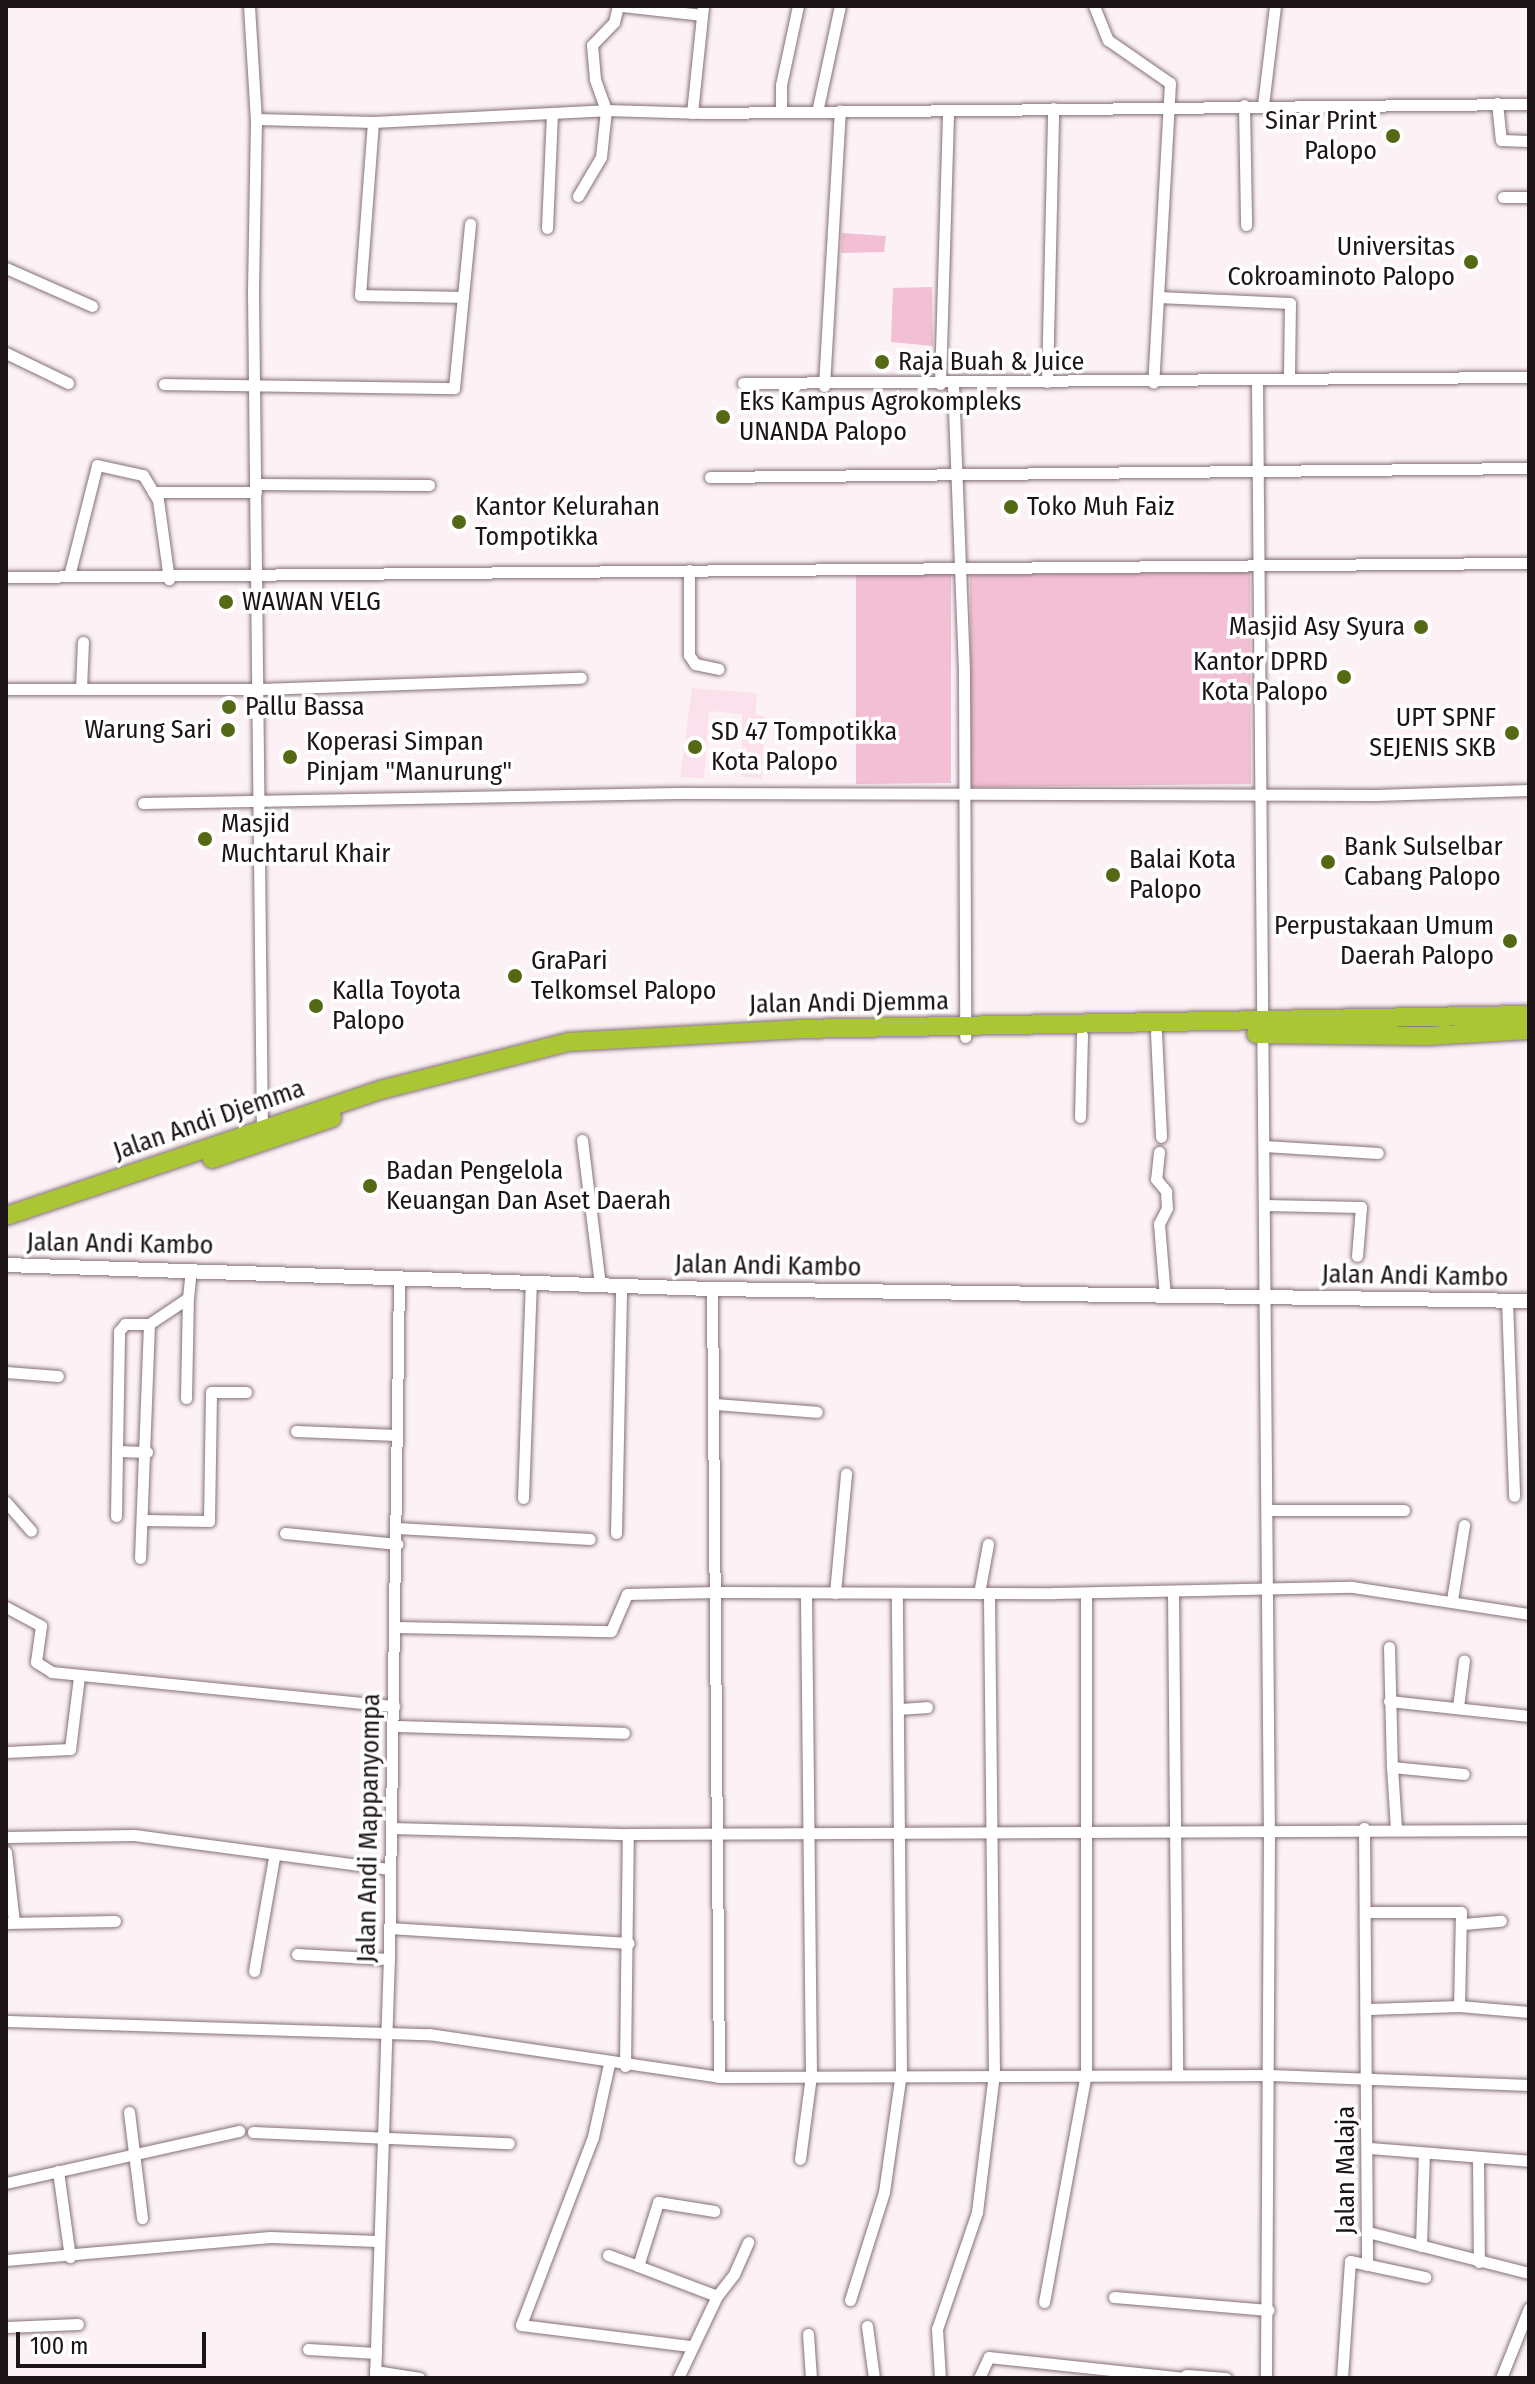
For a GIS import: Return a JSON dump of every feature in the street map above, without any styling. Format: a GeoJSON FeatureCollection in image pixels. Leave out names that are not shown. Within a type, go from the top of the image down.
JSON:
{"type":"FeatureCollection","features":[{"type":"Feature","properties":{"kind":"highway","name":"Jalan Andi Djemma"},"geometry":{"type":"LineString","coordinates":[[964,1032],[1156,1033],[1529,1015]]}},
{"type":"Feature","properties":{"kind":"highway","name":"Jalan Andi Djemma"},"geometry":{"type":"LineString","coordinates":[[6,1216],[386,1099],[571,1053],[964,1032],[1264,1027],[1427,1036],[1529,1030]]}},
{"type":"Feature","properties":{"kind":"highway","name":"Jalan Andi Djemma"},"geometry":{"type":"LineString","coordinates":[[6,1227],[262,1135]]}},
{"type":"Feature","properties":{"kind":"street"},"geometry":{"type":"LineString","coordinates":[[249,6],[256,119],[254,387],[261,689],[258,798],[262,1135]]}},
{"type":"Feature","properties":{"kind":"street"},"geometry":{"type":"LineString","coordinates":[[578,196],[601,157],[606,110],[606,98],[595,79],[592,45],[614,22],[620,6],[703,11],[692,113]]}},
{"type":"Feature","properties":{"kind":"street"},"geometry":{"type":"LineString","coordinates":[[781,112],[781,85],[798,6]]}},
{"type":"Feature","properties":{"kind":"street"},"geometry":{"type":"LineString","coordinates":[[817,112],[840,6]]}},
{"type":"Feature","properties":{"kind":"street"},"geometry":{"type":"LineString","coordinates":[[1094,6],[1108,40],[1170,83],[1166,105],[1153,383]]}},
{"type":"Feature","properties":{"kind":"street"},"geometry":{"type":"LineString","coordinates":[[1263,105],[1275,6]]}},
{"type":"Feature","properties":{"kind":"street"},"geometry":{"type":"LineString","coordinates":[[1497,103],[1501,140],[1529,141]]}},
{"type":"Feature","properties":{"kind":"street"},"geometry":{"type":"LineString","coordinates":[[256,119],[373,122],[606,110],[692,113],[1166,105],[1529,104]]}},
{"type":"Feature","properties":{"kind":"street"},"geometry":{"type":"LineString","coordinates":[[1244,105],[1246,225]]}},
{"type":"Feature","properties":{"kind":"street"},"geometry":{"type":"LineString","coordinates":[[1047,382],[1053,108]]}},
{"type":"Feature","properties":{"kind":"street"},"geometry":{"type":"LineString","coordinates":[[824,386],[840,110]]}},
{"type":"Feature","properties":{"kind":"street"},"geometry":{"type":"LineString","coordinates":[[940,384],[948,110]]}},
{"type":"Feature","properties":{"kind":"street"},"geometry":{"type":"LineString","coordinates":[[547,228],[552,114]]}},
{"type":"Feature","properties":{"kind":"street"},"geometry":{"type":"LineString","coordinates":[[373,122],[360,295],[462,297]]}},
{"type":"Feature","properties":{"kind":"street"},"geometry":{"type":"LineString","coordinates":[[1503,197],[1529,197]]}},
{"type":"Feature","properties":{"kind":"street"},"geometry":{"type":"LineString","coordinates":[[164,384],[454,388],[470,224]]}},
{"type":"Feature","properties":{"kind":"street"},"geometry":{"type":"LineString","coordinates":[[6,268],[92,306]]}},
{"type":"Feature","properties":{"kind":"street"},"geometry":{"type":"LineString","coordinates":[[1158,297],[1290,303],[1289,379]]}},
{"type":"Feature","properties":{"kind":"street"},"geometry":{"type":"LineString","coordinates":[[6,353],[68,383]]}},
{"type":"Feature","properties":{"kind":"street"},"geometry":{"type":"LineString","coordinates":[[743,383],[824,386],[1529,377]]}},
{"type":"Feature","properties":{"kind":"street"},"geometry":{"type":"LineString","coordinates":[[1257,381],[1269,1833],[1266,2378]]}},
{"type":"Feature","properties":{"kind":"street"},"geometry":{"type":"LineString","coordinates":[[953,384],[953,474],[961,566],[964,1032]]}},
{"type":"Feature","properties":{"kind":"street"},"geometry":{"type":"LineString","coordinates":[[69,576],[97,465],[143,475],[153,492],[169,579]]}},
{"type":"Feature","properties":{"kind":"street"},"geometry":{"type":"LineString","coordinates":[[710,477],[1529,468]]}},
{"type":"Feature","properties":{"kind":"street"},"geometry":{"type":"LineString","coordinates":[[153,492],[429,485]]}},
{"type":"Feature","properties":{"kind":"street"},"geometry":{"type":"LineString","coordinates":[[6,577],[169,579],[258,574],[1529,563]]}},
{"type":"Feature","properties":{"kind":"street"},"geometry":{"type":"LineString","coordinates":[[689,570],[689,655],[695,664],[718,669]]}},
{"type":"Feature","properties":{"kind":"street"},"geometry":{"type":"LineString","coordinates":[[81,689],[83,642]]}},
{"type":"Feature","properties":{"kind":"street"},"geometry":{"type":"LineString","coordinates":[[6,689],[261,689],[581,678]]}},
{"type":"Feature","properties":{"kind":"street"},"geometry":{"type":"LineString","coordinates":[[143,803],[258,798],[963,796],[1529,790]]}},
{"type":"Feature","properties":{"kind":"street"},"geometry":{"type":"LineString","coordinates":[[1156,1033],[1161,1137]]}},
{"type":"Feature","properties":{"kind":"street"},"geometry":{"type":"LineString","coordinates":[[1080,1117],[1082,1035]]}},
{"type":"Feature","properties":{"kind":"street"},"geometry":{"type":"LineString","coordinates":[[582,1140],[600,1285]]}},
{"type":"Feature","properties":{"kind":"street"},"geometry":{"type":"LineString","coordinates":[[1264,1146],[1378,1153]]}},
{"type":"Feature","properties":{"kind":"street"},"geometry":{"type":"LineString","coordinates":[[1159,1152],[1156,1179],[1166,1191],[1167,1208],[1159,1224],[1165,1297]]}},
{"type":"Feature","properties":{"kind":"street"},"geometry":{"type":"LineString","coordinates":[[1264,1205],[1360,1206],[1357,1256]]}},
{"type":"Feature","properties":{"kind":"street","name":"Jalan Andi Kambo"},"geometry":{"type":"LineString","coordinates":[[6,1265],[712,1289],[1529,1301]]}},
{"type":"Feature","properties":{"kind":"street"},"geometry":{"type":"LineString","coordinates":[[186,1398],[191,1269]]}},
{"type":"Feature","properties":{"kind":"street","name":"Jalan Andi Mappanyompa"},"geometry":{"type":"LineString","coordinates":[[375,2374],[389,1959],[399,1279]]}},
{"type":"Feature","properties":{"kind":"street"},"geometry":{"type":"LineString","coordinates":[[523,1498],[531,1284]]}},
{"type":"Feature","properties":{"kind":"street"},"geometry":{"type":"LineString","coordinates":[[616,1533],[621,1286]]}},
{"type":"Feature","properties":{"kind":"street"},"geometry":{"type":"LineString","coordinates":[[712,1289],[719,2077]]}},
{"type":"Feature","properties":{"kind":"street"},"geometry":{"type":"LineString","coordinates":[[116,1516],[119,1331],[125,1324],[149,1324],[188,1298]]}},
{"type":"Feature","properties":{"kind":"street"},"geometry":{"type":"LineString","coordinates":[[1507,1301],[1514,1496]]}},
{"type":"Feature","properties":{"kind":"street"},"geometry":{"type":"LineString","coordinates":[[140,1558],[147,1452],[149,1324]]}},
{"type":"Feature","properties":{"kind":"street"},"geometry":{"type":"LineString","coordinates":[[6,1372],[58,1376]]}},
{"type":"Feature","properties":{"kind":"street"},"geometry":{"type":"LineString","coordinates":[[144,1520],[209,1521],[211,1392],[246,1392]]}},
{"type":"Feature","properties":{"kind":"street"},"geometry":{"type":"LineString","coordinates":[[714,1404],[817,1412]]}},
{"type":"Feature","properties":{"kind":"street"},"geometry":{"type":"LineString","coordinates":[[296,1431],[396,1435]]}},
{"type":"Feature","properties":{"kind":"street"},"geometry":{"type":"LineString","coordinates":[[117,1451],[147,1452]]}},
{"type":"Feature","properties":{"kind":"street"},"geometry":{"type":"LineString","coordinates":[[835,1593],[846,1474]]}},
{"type":"Feature","properties":{"kind":"street"},"geometry":{"type":"LineString","coordinates":[[6,1502],[31,1531]]}},
{"type":"Feature","properties":{"kind":"street"},"geometry":{"type":"LineString","coordinates":[[1267,1510],[1404,1510]]}},
{"type":"Feature","properties":{"kind":"street"},"geometry":{"type":"LineString","coordinates":[[1452,1600],[1464,1525]]}},
{"type":"Feature","properties":{"kind":"street"},"geometry":{"type":"LineString","coordinates":[[397,1528],[590,1539]]}},
{"type":"Feature","properties":{"kind":"street"},"geometry":{"type":"LineString","coordinates":[[285,1533],[397,1544]]}},
{"type":"Feature","properties":{"kind":"street"},"geometry":{"type":"LineString","coordinates":[[940,2378],[938,2322],[977,2212],[994,2074],[994,1831],[984,1593],[988,1544]]}},
{"type":"Feature","properties":{"kind":"street"},"geometry":{"type":"LineString","coordinates":[[396,1627],[611,1631],[617,1627],[627,1594],[716,1592],[1086,1593],[1267,1586],[1366,1587],[1529,1614]]}},
{"type":"Feature","properties":{"kind":"street"},"geometry":{"type":"LineString","coordinates":[[1173,1591],[1177,2074]]}},
{"type":"Feature","properties":{"kind":"street"},"geometry":{"type":"LineString","coordinates":[[800,2159],[811,2075],[806,1593]]}},
{"type":"Feature","properties":{"kind":"street"},"geometry":{"type":"LineString","coordinates":[[850,2300],[884,2192],[901,2073],[897,1593]]}},
{"type":"Feature","properties":{"kind":"street"},"geometry":{"type":"LineString","coordinates":[[1044,2302],[1086,2073],[1086,1593]]}},
{"type":"Feature","properties":{"kind":"street"},"geometry":{"type":"LineString","coordinates":[[6,1607],[41,1626],[37,1664],[79,1677],[394,1706]]}},
{"type":"Feature","properties":{"kind":"street"},"geometry":{"type":"LineString","coordinates":[[1389,1647],[1396,1829]]}},
{"type":"Feature","properties":{"kind":"street"},"geometry":{"type":"LineString","coordinates":[[1458,1707],[1464,1660]]}},
{"type":"Feature","properties":{"kind":"street"},"geometry":{"type":"LineString","coordinates":[[6,1752],[70,1749],[79,1677]]}},
{"type":"Feature","properties":{"kind":"street"},"geometry":{"type":"LineString","coordinates":[[1389,1701],[1529,1716]]}},
{"type":"Feature","properties":{"kind":"street"},"geometry":{"type":"LineString","coordinates":[[899,1709],[927,1707]]}},
{"type":"Feature","properties":{"kind":"street"},"geometry":{"type":"LineString","coordinates":[[394,1726],[624,1733]]}},
{"type":"Feature","properties":{"kind":"street"},"geometry":{"type":"LineString","coordinates":[[1392,1767],[1464,1774]]}},
{"type":"Feature","properties":{"kind":"street"},"geometry":{"type":"LineString","coordinates":[[391,1828],[628,1834],[994,1831],[1269,1833],[1364,1828],[1529,1830]]}},
{"type":"Feature","properties":{"kind":"street","name":"Jalan Malaja"},"geometry":{"type":"LineString","coordinates":[[1364,1828],[1369,2009],[1367,2265]]}},
{"type":"Feature","properties":{"kind":"street"},"geometry":{"type":"LineString","coordinates":[[625,2066],[629,1943],[628,1834]]}},
{"type":"Feature","properties":{"kind":"street"},"geometry":{"type":"LineString","coordinates":[[6,1837],[134,1835],[274,1857],[390,1869]]}},
{"type":"Feature","properties":{"kind":"street"},"geometry":{"type":"LineString","coordinates":[[6,1852],[10,1922],[115,1921]]}},
{"type":"Feature","properties":{"kind":"street"},"geometry":{"type":"LineString","coordinates":[[254,1971],[274,1857]]}},
{"type":"Feature","properties":{"kind":"street"},"geometry":{"type":"LineString","coordinates":[[1367,1912],[1458,1912],[1463,1924],[1459,2006]]}},
{"type":"Feature","properties":{"kind":"street"},"geometry":{"type":"LineString","coordinates":[[1463,1924],[1501,1921]]}},
{"type":"Feature","properties":{"kind":"street"},"geometry":{"type":"LineString","coordinates":[[389,1928],[629,1943]]}},
{"type":"Feature","properties":{"kind":"street"},"geometry":{"type":"LineString","coordinates":[[297,1954],[389,1959]]}},
{"type":"Feature","properties":{"kind":"street"},"geometry":{"type":"LineString","coordinates":[[1369,2009],[1459,2006],[1529,2012]]}},
{"type":"Feature","properties":{"kind":"street"},"geometry":{"type":"LineString","coordinates":[[6,2021],[429,2034],[609,2064],[719,2077],[1086,2073],[1369,2076],[1529,2085]]}},
{"type":"Feature","properties":{"kind":"street"},"geometry":{"type":"LineString","coordinates":[[609,2064],[593,2137],[521,2324],[690,2346]]}},
{"type":"Feature","properties":{"kind":"street"},"geometry":{"type":"LineString","coordinates":[[129,2112],[142,2218]]}},
{"type":"Feature","properties":{"kind":"street"},"geometry":{"type":"LineString","coordinates":[[6,2183],[135,2151],[239,2131]]}},
{"type":"Feature","properties":{"kind":"street"},"geometry":{"type":"LineString","coordinates":[[253,2132],[509,2143]]}},
{"type":"Feature","properties":{"kind":"street"},"geometry":{"type":"LineString","coordinates":[[1369,2148],[1529,2161]]}},
{"type":"Feature","properties":{"kind":"street"},"geometry":{"type":"LineString","coordinates":[[1421,2246],[1424,2153]]}},
{"type":"Feature","properties":{"kind":"street"},"geometry":{"type":"LineString","coordinates":[[1478,2157],[1479,2262]]}},
{"type":"Feature","properties":{"kind":"street"},"geometry":{"type":"LineString","coordinates":[[58,2171],[70,2257]]}},
{"type":"Feature","properties":{"kind":"street"},"geometry":{"type":"LineString","coordinates":[[638,2266],[658,2202],[714,2211]]}},
{"type":"Feature","properties":{"kind":"street"},"geometry":{"type":"LineString","coordinates":[[1368,2232],[1529,2273]]}},
{"type":"Feature","properties":{"kind":"street"},"geometry":{"type":"LineString","coordinates":[[6,2260],[70,2257],[270,2237],[378,2241]]}},
{"type":"Feature","properties":{"kind":"street"},"geometry":{"type":"LineString","coordinates":[[678,2378],[690,2346],[748,2242]]}},
{"type":"Feature","properties":{"kind":"street"},"geometry":{"type":"LineString","coordinates":[[608,2255],[717,2296]]}},
{"type":"Feature","properties":{"kind":"street"},"geometry":{"type":"LineString","coordinates":[[1342,2378],[1349,2262],[1425,2277]]}},
{"type":"Feature","properties":{"kind":"street"},"geometry":{"type":"LineString","coordinates":[[1114,2297],[1268,2310]]}},
{"type":"Feature","properties":{"kind":"street"},"geometry":{"type":"LineString","coordinates":[[1501,2378],[1529,2308]]}},
{"type":"Feature","properties":{"kind":"street"},"geometry":{"type":"LineString","coordinates":[[6,2327],[78,2324]]}},
{"type":"Feature","properties":{"kind":"street"},"geometry":{"type":"LineString","coordinates":[[867,2326],[874,2378]]}},
{"type":"Feature","properties":{"kind":"street"},"geometry":{"type":"LineString","coordinates":[[808,2334],[811,2378]]}},
{"type":"Feature","properties":{"kind":"street"},"geometry":{"type":"LineString","coordinates":[[308,2349],[376,2353]]}},
{"type":"Feature","properties":{"kind":"street"},"geometry":{"type":"LineString","coordinates":[[979,2378],[989,2357],[1186,2377],[1226,2378]]}},
{"type":"Feature","properties":{"kind":"street"},"geometry":{"type":"LineString","coordinates":[[375,2374],[419,2378]]}},
{"type":"Feature","properties":{"kind":"shaded area"},"geometry":{"type":"Polygon","coordinates":[[[842,233],[886,236],[884,252],[841,253],[842,233]]]}},
{"type":"Feature","properties":{"kind":"shaded area"},"geometry":{"type":"Polygon","coordinates":[[[932,287],[933,346],[891,342],[893,288],[932,287]]]}},
{"type":"Feature","properties":{"kind":"shaded area"},"geometry":{"type":"Polygon","coordinates":[[[1250,572],[1251,784],[971,787],[970,575],[1250,572]]]}},
{"type":"Feature","properties":{"kind":"shaded area"},"geometry":{"type":"Polygon","coordinates":[[[856,574],[951,574],[951,783],[856,784],[856,574]]]}},
{"type":"Feature","properties":{"kind":"shaded area","name":"SD 47 Tompotikka Kota Palopo"},"geometry":{"type":"Polygon","coordinates":[[[692,688],[757,693],[756,714],[765,717],[762,779],[742,777],[742,714],[709,711],[704,778],[680,777],[692,688]]]}},
{"type":"Feature","properties":{"kind":"place","name":"Sinar Print Palopo"},"geometry":{"type":"Point","coordinates":[1393,136]}},
{"type":"Feature","properties":{"kind":"place","name":"Universitas Cokroaminoto Palopo"},"geometry":{"type":"Point","coordinates":[1471,262]}},
{"type":"Feature","properties":{"kind":"place","name":"Raja Buah & Juice"},"geometry":{"type":"Point","coordinates":[882,362]}},
{"type":"Feature","properties":{"kind":"place","name":"Eks Kampus Agrokompleks UNANDA Palopo"},"geometry":{"type":"Point","coordinates":[723,417]}},
{"type":"Feature","properties":{"kind":"place","name":"Toko Muh Faiz"},"geometry":{"type":"Point","coordinates":[1011,507]}},
{"type":"Feature","properties":{"kind":"place","name":"Kantor Kelurahan Tompotikka"},"geometry":{"type":"Point","coordinates":[459,522]}},
{"type":"Feature","properties":{"kind":"place","name":"WAWAN VELG"},"geometry":{"type":"Point","coordinates":[226,602]}},
{"type":"Feature","properties":{"kind":"place","name":"Masjid Asy Syura"},"geometry":{"type":"Point","coordinates":[1421,627]}},
{"type":"Feature","properties":{"kind":"place","name":"Kantor DPRD Kota Palopo"},"geometry":{"type":"Point","coordinates":[1344,677]}},
{"type":"Feature","properties":{"kind":"place","name":"Pallu Bassa"},"geometry":{"type":"Point","coordinates":[229,707]}},
{"type":"Feature","properties":{"kind":"place","name":"Warung Sari"},"geometry":{"type":"Point","coordinates":[228,730]}},
{"type":"Feature","properties":{"kind":"place","name":"UPT SPNF SEJENIS SKB"},"geometry":{"type":"Point","coordinates":[1512,733]}},
{"type":"Feature","properties":{"kind":"place","name":"SD 47 Tompotikka Kota Palopo"},"geometry":{"type":"Point","coordinates":[695,747]}},
{"type":"Feature","properties":{"kind":"place","name":"Koperasi Simpan Pinjam \"Manurung\""},"geometry":{"type":"Point","coordinates":[290,757]}},
{"type":"Feature","properties":{"kind":"place","name":"Masjid Muchtarul Khair"},"geometry":{"type":"Point","coordinates":[205,839]}},
{"type":"Feature","properties":{"kind":"place","name":"Bank Sulselbar Cabang Palopo"},"geometry":{"type":"Point","coordinates":[1328,862]}},
{"type":"Feature","properties":{"kind":"place","name":"Balai Kota Palopo"},"geometry":{"type":"Point","coordinates":[1113,875]}},
{"type":"Feature","properties":{"kind":"place","name":"Perpustakaan Umum Daerah Palopo"},"geometry":{"type":"Point","coordinates":[1510,941]}},
{"type":"Feature","properties":{"kind":"place","name":"GraPari Telkomsel Palopo"},"geometry":{"type":"Point","coordinates":[515,976]}},
{"type":"Feature","properties":{"kind":"place","name":"Kalla Toyota Palopo"},"geometry":{"type":"Point","coordinates":[316,1006]}},
{"type":"Feature","properties":{"kind":"place","name":"Badan Pengelola Keuangan Dan Aset Daerah"},"geometry":{"type":"Point","coordinates":[370,1186]}}]}
